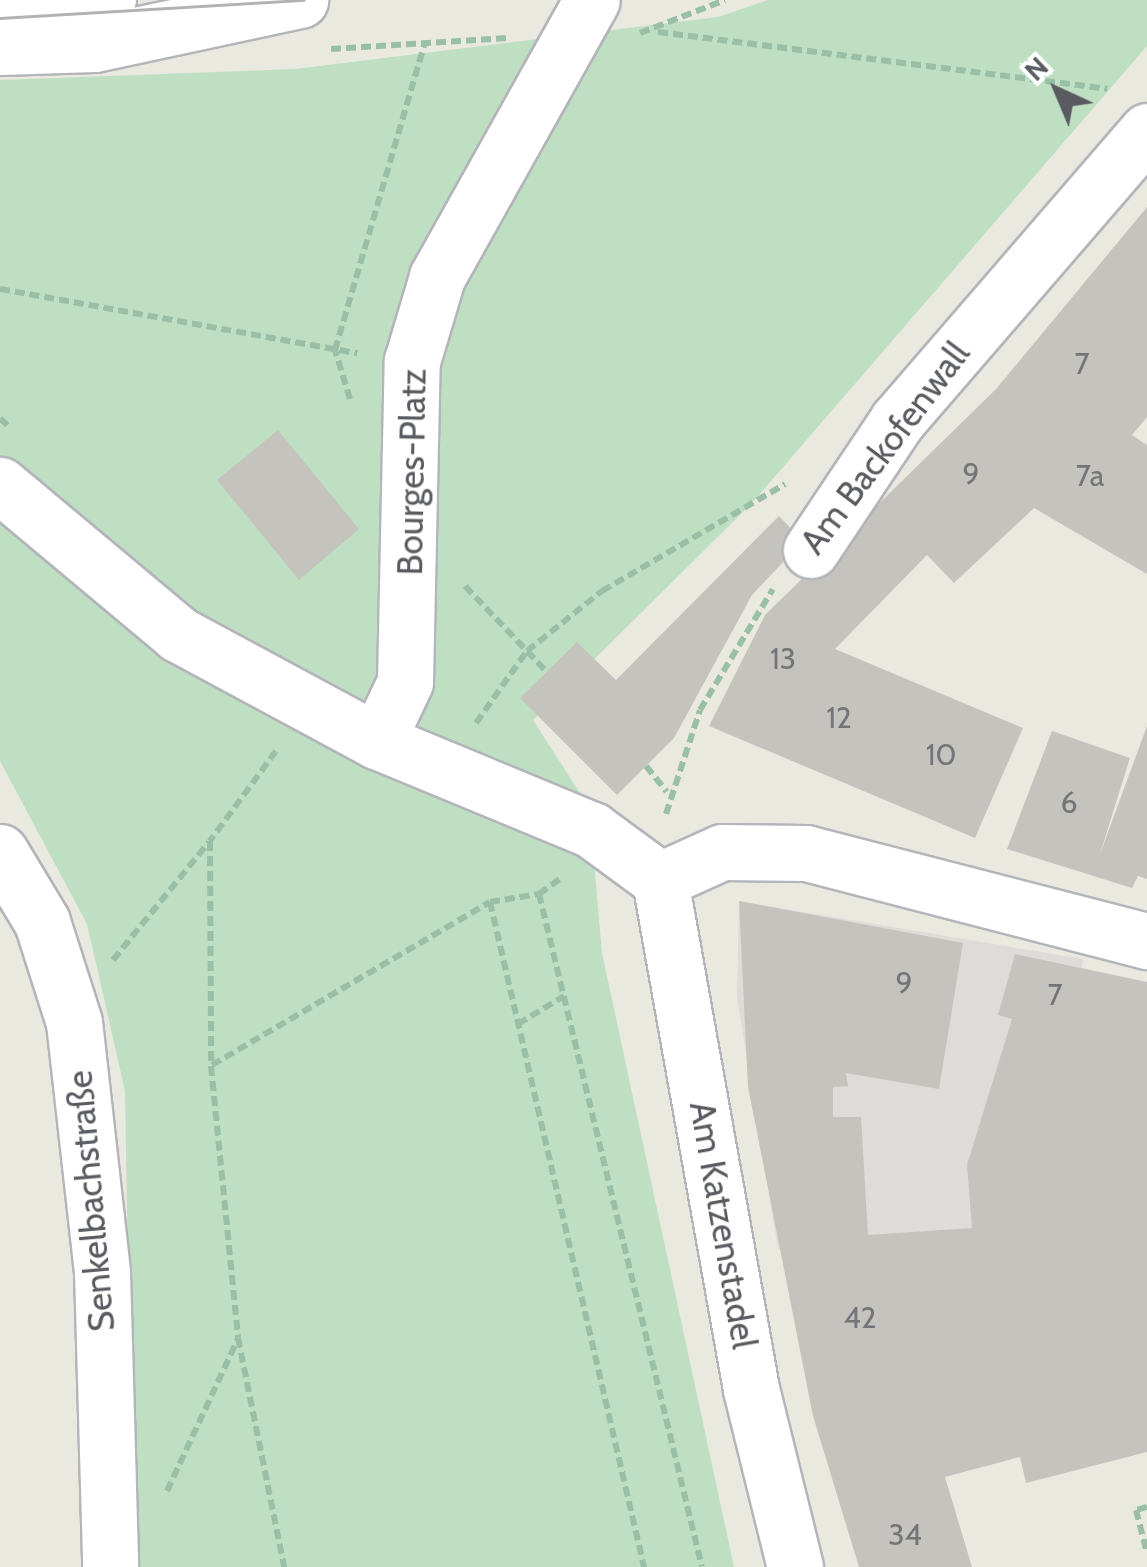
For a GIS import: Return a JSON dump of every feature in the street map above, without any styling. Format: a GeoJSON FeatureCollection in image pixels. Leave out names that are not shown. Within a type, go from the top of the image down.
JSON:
{"type":"FeatureCollection","features":[{"type":"Feature","properties":{"kind":"street","name":"Bourges-Platz"},"geometry":{"type":"LineString","coordinates":[[377,741],[405,682],[412,531],[412,361],[437,276],[581,18]]}},
{"type":"Feature","properties":{"kind":"street"},"geometry":{"type":"LineString","coordinates":[[0,47],[94,44],[304,25]]}},
{"type":"Feature","properties":{"kind":"street","name":"Am Backofenwall"},"geometry":{"type":"LineString","coordinates":[[811,550],[897,421],[1138,111]]}},
{"type":"Feature","properties":{"kind":"street"},"geometry":{"type":"LineString","coordinates":[[13,464],[96,574],[302,705],[452,774],[592,830],[660,880],[722,852],[806,853],[1147,941]]}},
{"type":"Feature","properties":{"kind":"street","name":"Senkelbachstraße"},"geometry":{"type":"LineString","coordinates":[[0,852],[42,922],[74,1022],[102,1272],[110,1567]]}},
{"type":"Feature","properties":{"kind":"street","name":"Am Katzenstadel"},"geometry":{"type":"LineString","coordinates":[[660,880],[751,1390],[795,1567]]}},
{"type":"Feature","properties":{"kind":"lane"},"geometry":{"type":"LineString","coordinates":[[0,3],[118,0]]}},
{"type":"Feature","properties":{"kind":"path"},"geometry":{"type":"LineString","coordinates":[[657,32],[724,0]]}},
{"type":"Feature","properties":{"kind":"path"},"geometry":{"type":"LineString","coordinates":[[304,25],[425,42],[581,18],[1138,111]]}},
{"type":"Feature","properties":{"kind":"path"},"geometry":{"type":"LineString","coordinates":[[335,350],[425,42]]}},
{"type":"Feature","properties":{"kind":"path"},"geometry":{"type":"LineString","coordinates":[[0,289],[412,361]]}},
{"type":"Feature","properties":{"kind":"path"},"geometry":{"type":"LineString","coordinates":[[335,350],[347,366],[353,422]]}},
{"type":"Feature","properties":{"kind":"path"},"geometry":{"type":"LineString","coordinates":[[0,418],[13,464]]}},
{"type":"Feature","properties":{"kind":"path"},"geometry":{"type":"LineString","coordinates":[[452,774],[496,685],[527,651],[616,582],[789,481]]}},
{"type":"Feature","properties":{"kind":"path"},"geometry":{"type":"LineString","coordinates":[[412,531],[547,672]]}},
{"type":"Feature","properties":{"kind":"path","name":"Am Backofenwall"},"geometry":{"type":"LineString","coordinates":[[646,766],[668,793],[700,710],[762,600],[811,550]]}},
{"type":"Feature","properties":{"kind":"path"},"geometry":{"type":"LineString","coordinates":[[74,1022],[133,927],[210,841],[302,705]]}},
{"type":"Feature","properties":{"kind":"path"},"geometry":{"type":"LineString","coordinates":[[211,1066],[490,902],[538,894],[592,830]]}},
{"type":"Feature","properties":{"kind":"path"},"geometry":{"type":"LineString","coordinates":[[210,841],[211,1066],[238,1338],[284,1567]]}},
{"type":"Feature","properties":{"kind":"path"},"geometry":{"type":"LineString","coordinates":[[538,894],[702,1567]]}},
{"type":"Feature","properties":{"kind":"path"},"geometry":{"type":"LineString","coordinates":[[490,902],[644,1567]]}},
{"type":"Feature","properties":{"kind":"path"},"geometry":{"type":"LineString","coordinates":[[518,1024],[564,996]]}},
{"type":"Feature","properties":{"kind":"path"},"geometry":{"type":"LineString","coordinates":[[158,1511],[238,1338]]}},
{"type":"Feature","properties":{"kind":"path"},"geometry":{"type":"LineString","coordinates":[[1147,1507],[1136,1510],[1147,1553]]}},
{"type":"Feature","properties":{"kind":"shaded area"},"geometry":{"type":"Polygon","coordinates":[[[739,901],[1083,959],[1063,1110],[972,1228],[778,1250],[737,998],[739,901]]]}},
{"type":"Feature","properties":{"kind":"green space"},"geometry":{"type":"Polygon","coordinates":[[[768,0],[1147,0],[1147,46],[752,503],[533,720],[589,807],[602,953],[734,1567],[133,1567],[125,1091],[87,924],[0,761],[0,80],[295,69],[718,17],[768,0]]]}},
{"type":"Feature","properties":{"kind":"building"},"geometry":{"type":"Polygon","coordinates":[[[1147,207],[1147,417],[1132,435],[1147,445],[1147,574],[1034,508],[954,583],[927,555],[835,649],[1023,728],[975,838],[709,726],[765,615],[996,389],[1147,207]]]}},
{"type":"Feature","properties":{"kind":"building"},"geometry":{"type":"Polygon","coordinates":[[[278,430],[359,529],[299,580],[217,480],[278,430]]]}},
{"type":"Feature","properties":{"kind":"building"},"geometry":{"type":"Polygon","coordinates":[[[779,516],[803,541],[752,595],[674,738],[617,795],[520,698],[577,642],[616,680],[779,516]]]}},
{"type":"Feature","properties":{"kind":"building"},"geometry":{"type":"Polygon","coordinates":[[[1147,726],[1147,879],[1138,876],[1132,888],[1007,849],[1052,731],[1130,758],[1100,854],[1147,726]]]}},
{"type":"Feature","properties":{"kind":"building"},"geometry":{"type":"Polygon","coordinates":[[[739,901],[963,943],[939,1089],[846,1073],[848,1086],[833,1087],[833,1117],[861,1117],[868,1235],[972,1228],[967,1165],[1012,1019],[998,1015],[1015,954],[1147,982],[1147,1452],[1026,1483],[1020,1457],[945,1477],[972,1567],[859,1567],[813,1416],[748,1087],[739,901]]]}},
{"type":"Feature","properties":{"kind":"tram line"},"geometry":{"type":"LineString","coordinates":[[0,18],[303,0]]}}]}
